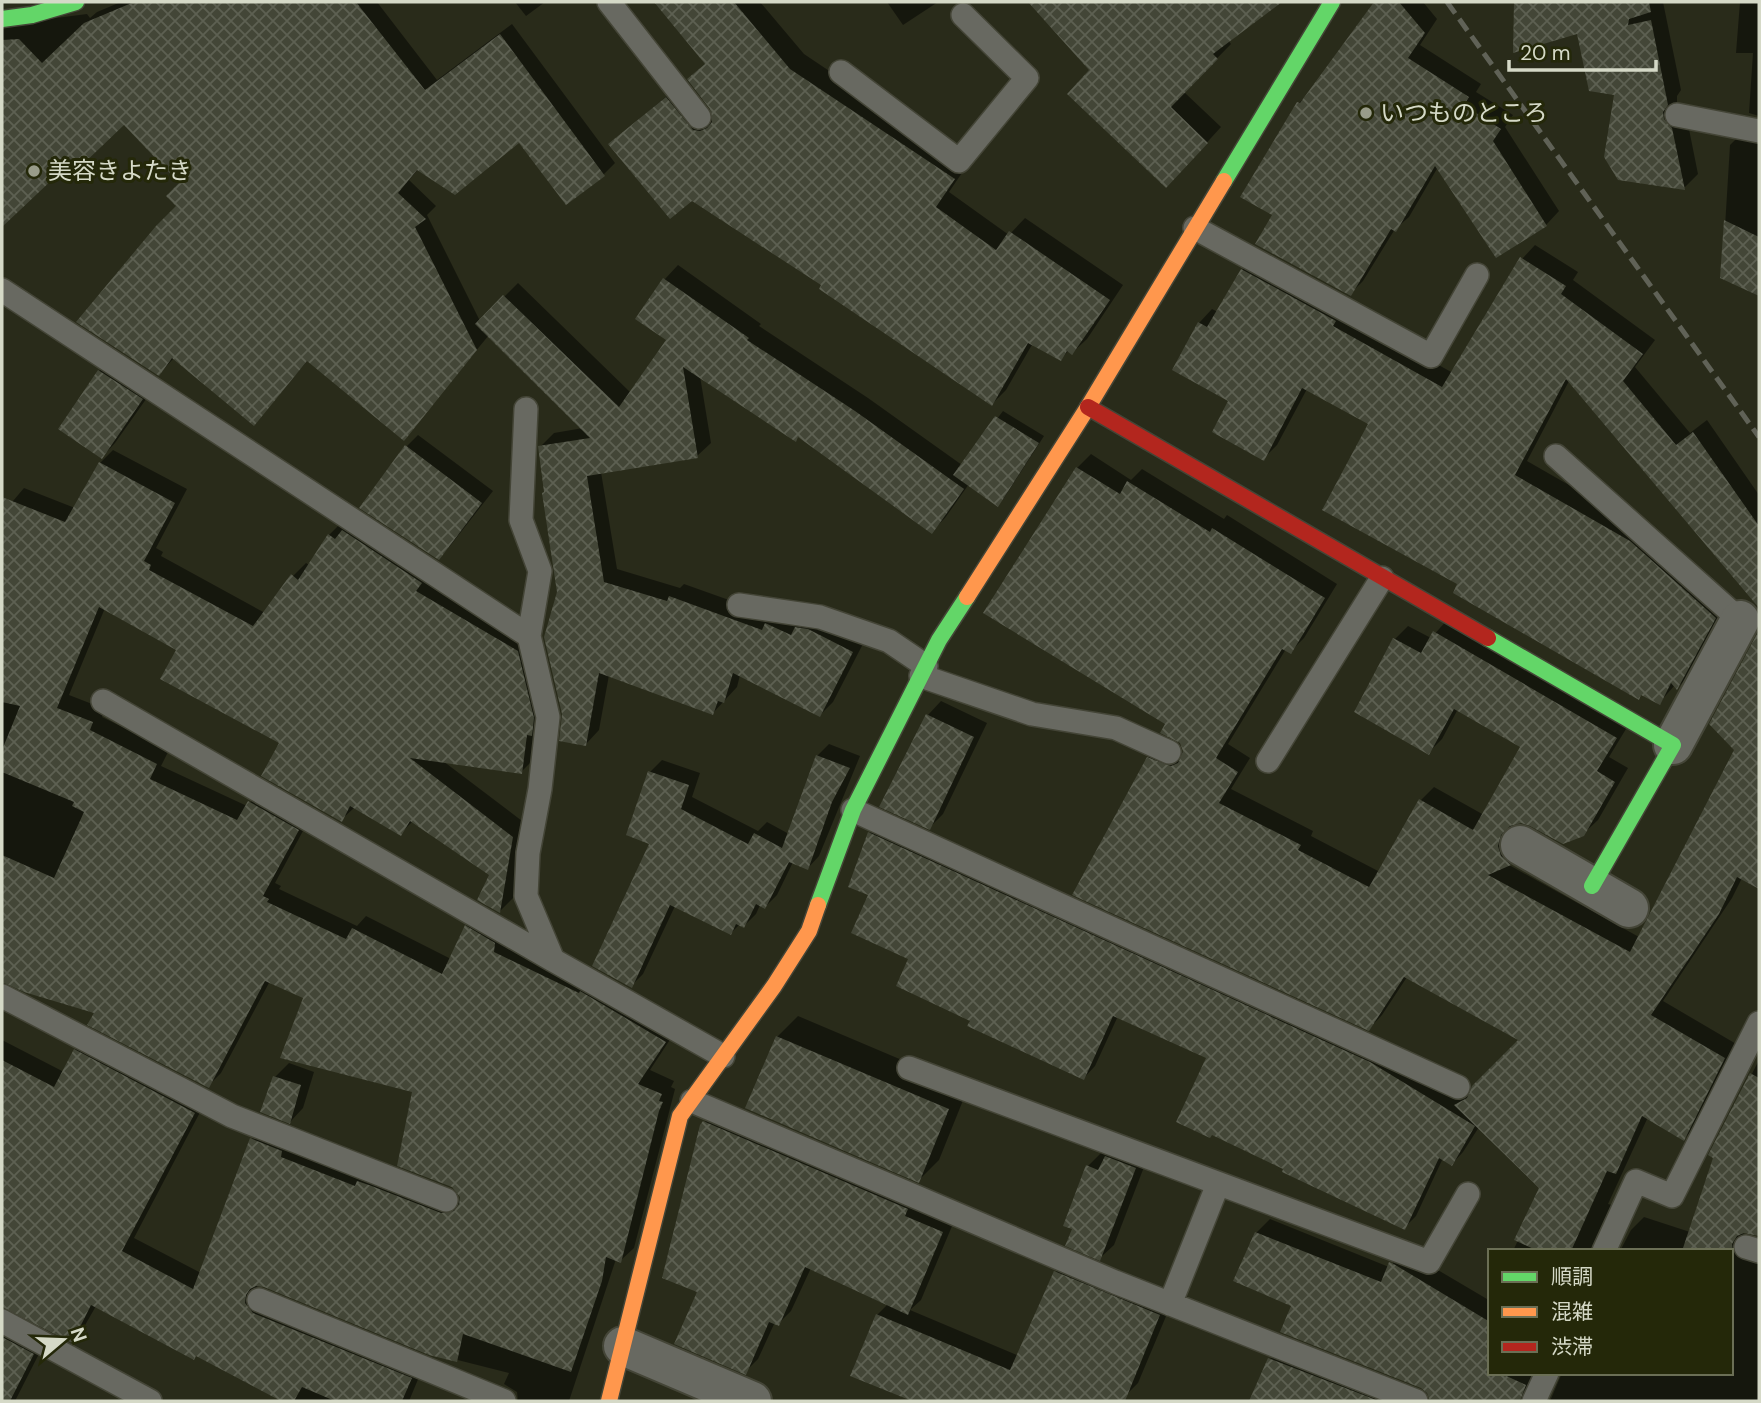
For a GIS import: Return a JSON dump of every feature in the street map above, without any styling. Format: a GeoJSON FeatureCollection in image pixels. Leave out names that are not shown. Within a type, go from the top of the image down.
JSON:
{"type":"FeatureCollection","features":[{"type":"Feature","properties":{"kind":"street"},"geometry":{"type":"LineString","coordinates":[[2,19],[32,15],[76,2]]}},
{"type":"Feature","properties":{"kind":"street"},"geometry":{"type":"LineString","coordinates":[[609,1401],[680,1116],[774,986],[809,931],[853,810],[939,640],[1088,407],[1332,2]]}},
{"type":"Feature","properties":{"kind":"street"},"geometry":{"type":"LineString","coordinates":[[1088,407],[1673,745]]}},
{"type":"Feature","properties":{"kind":"street"},"geometry":{"type":"LineString","coordinates":[[1592,886],[1673,745],[1740,620]]}},
{"type":"Feature","properties":{"kind":"street"},"geometry":{"type":"LineString","coordinates":[[1520,845],[1629,908]]}},
{"type":"Feature","properties":{"kind":"street"},"geometry":{"type":"LineString","coordinates":[[623,1346],[752,1401]]}},
{"type":"Feature","properties":{"kind":"lane"},"geometry":{"type":"LineString","coordinates":[[609,2],[699,117]]}},
{"type":"Feature","properties":{"kind":"lane"},"geometry":{"type":"LineString","coordinates":[[841,72],[959,161],[1027,78],[963,15]]}},
{"type":"Feature","properties":{"kind":"lane"},"geometry":{"type":"LineString","coordinates":[[1677,115],[1759,131]]}},
{"type":"Feature","properties":{"kind":"lane"},"geometry":{"type":"LineString","coordinates":[[1195,228],[1431,356],[1477,275]]}},
{"type":"Feature","properties":{"kind":"lane"},"geometry":{"type":"LineString","coordinates":[[2,290],[529,636]]}},
{"type":"Feature","properties":{"kind":"lane"},"geometry":{"type":"LineString","coordinates":[[526,409],[521,520],[540,571],[529,636],[548,718],[540,789],[527,853],[526,896],[553,960]]}},
{"type":"Feature","properties":{"kind":"lane"},"geometry":{"type":"LineString","coordinates":[[1556,456],[1740,620]]}},
{"type":"Feature","properties":{"kind":"lane"},"geometry":{"type":"LineString","coordinates":[[1268,761],[1382,578]]}},
{"type":"Feature","properties":{"kind":"lane"},"geometry":{"type":"LineString","coordinates":[[739,605],[820,617],[889,641],[924,671],[1032,714],[1116,728],[1169,752]]}},
{"type":"Feature","properties":{"kind":"lane"},"geometry":{"type":"LineString","coordinates":[[103,701],[723,1056]]}},
{"type":"Feature","properties":{"kind":"lane"},"geometry":{"type":"LineString","coordinates":[[853,810],[1458,1087]]}},
{"type":"Feature","properties":{"kind":"lane"},"geometry":{"type":"LineString","coordinates":[[2,996],[232,1116],[446,1200]]}},
{"type":"Feature","properties":{"kind":"lane"},"geometry":{"type":"LineString","coordinates":[[1605,1249],[1636,1181],[1672,1196],[1759,1023]]}},
{"type":"Feature","properties":{"kind":"lane"},"geometry":{"type":"LineString","coordinates":[[909,1068],[1429,1262],[1468,1194]]}},
{"type":"Feature","properties":{"kind":"lane"},"geometry":{"type":"LineString","coordinates":[[692,1101],[1170,1304],[1416,1401]]}},
{"type":"Feature","properties":{"kind":"lane"},"geometry":{"type":"LineString","coordinates":[[1170,1304],[1218,1184]]}},
{"type":"Feature","properties":{"kind":"lane"},"geometry":{"type":"LineString","coordinates":[[259,1300],[504,1401]]}},
{"type":"Feature","properties":{"kind":"lane"},"geometry":{"type":"LineString","coordinates":[[2,1321],[150,1401]]}},
{"type":"Feature","properties":{"kind":"lane"},"geometry":{"type":"LineString","coordinates":[[1534,1401],[1546,1375]]}},
{"type":"Feature","properties":{"kind":"building"},"geometry":{"type":"Polygon","coordinates":[[[134,2],[356,2],[425,90],[500,34],[605,176],[566,205],[519,143],[455,195],[417,170],[398,193],[426,219],[415,227],[477,350],[404,441],[307,361],[254,426],[172,358],[159,376],[76,322],[176,206],[166,196],[179,183],[124,125],[80,167],[73,160],[2,227],[2,40],[19,39],[42,63],[84,23],[134,2]]]}},
{"type":"Feature","properties":{"kind":"building"},"geometry":{"type":"Polygon","coordinates":[[[654,2],[734,2],[790,69],[955,179],[936,207],[996,250],[1009,231],[1110,300],[1072,355],[1067,351],[1061,361],[1028,343],[992,406],[819,289],[821,285],[692,201],[670,219],[608,144],[666,97],[693,130],[700,131],[712,122],[710,109],[687,79],[705,64],[654,2]]]}},
{"type":"Feature","properties":{"kind":"building"},"geometry":{"type":"Polygon","coordinates":[[[1028,2],[1282,2],[1213,54],[1218,59],[1171,107],[1208,143],[1166,188],[1067,94],[1089,70],[1028,2]]]}},
{"type":"Feature","properties":{"kind":"building"},"geometry":{"type":"Polygon","coordinates":[[[1374,2],[1399,2],[1425,33],[1408,58],[1469,97],[1464,105],[1501,129],[1493,141],[1547,226],[1496,258],[1435,166],[1396,232],[1391,229],[1351,296],[1255,244],[1272,215],[1240,197],[1297,102],[1300,103],[1374,2]]]}},
{"type":"Feature","properties":{"kind":"building"},"geometry":{"type":"Polygon","coordinates":[[[1514,2],[1649,2],[1651,12],[1629,19],[1628,25],[1651,20],[1668,105],[1663,112],[1664,119],[1672,128],[1685,190],[1618,180],[1604,157],[1614,95],[1589,91],[1577,34],[1513,53],[1514,2]]]}},
{"type":"Feature","properties":{"kind":"building"},"geometry":{"type":"Polygon","coordinates":[[[1724,220],[1759,237],[1759,296],[1720,278],[1724,220]]]}},
{"type":"Feature","properties":{"kind":"building"},"geometry":{"type":"Polygon","coordinates":[[[1520,257],[1566,286],[1561,294],[1643,354],[1623,381],[1676,445],[1693,432],[1759,526],[1759,608],[1566,379],[1515,475],[1630,541],[1716,618],[1677,690],[1671,683],[1660,705],[1641,695],[1639,700],[1453,593],[1457,584],[1322,510],[1368,424],[1302,388],[1264,461],[1212,432],[1228,401],[1172,370],[1198,322],[1207,327],[1241,269],[1336,321],[1333,326],[1442,387],[1520,257]]]}},
{"type":"Feature","properties":{"kind":"building"},"geometry":{"type":"Polygon","coordinates":[[[663,278],[749,338],[747,340],[855,411],[964,489],[932,534],[798,437],[796,442],[683,367],[698,458],[587,476],[604,582],[667,601],[669,596],[762,630],[765,623],[791,635],[795,627],[808,629],[853,652],[820,717],[733,673],[724,703],[718,701],[713,715],[599,673],[586,746],[559,741],[562,714],[544,637],[557,592],[538,446],[590,438],[475,324],[503,295],[619,407],[666,340],[635,319],[663,278]]]}},
{"type":"Feature","properties":{"kind":"building"},"geometry":{"type":"Polygon","coordinates":[[[98,370],[143,399],[102,459],[58,429],[98,370]]]}},
{"type":"Feature","properties":{"kind":"building"},"geometry":{"type":"Polygon","coordinates":[[[995,416],[1039,443],[998,507],[953,475],[995,416]]]}},
{"type":"Feature","properties":{"kind":"building"},"geometry":{"type":"Polygon","coordinates":[[[405,445],[482,503],[439,560],[359,508],[405,445]]]}},
{"type":"Feature","properties":{"kind":"building"},"geometry":{"type":"Polygon","coordinates":[[[99,462],[175,503],[144,561],[151,565],[149,570],[253,626],[291,574],[298,580],[328,534],[335,539],[342,530],[422,583],[416,591],[518,651],[534,718],[532,736],[527,735],[522,774],[410,758],[513,837],[500,913],[477,900],[489,875],[410,821],[401,836],[350,806],[342,822],[261,776],[279,743],[160,679],[176,650],[99,607],[57,708],[93,722],[90,730],[157,764],[150,779],[237,820],[248,801],[299,830],[263,896],[269,899],[267,902],[346,939],[352,928],[442,974],[465,925],[495,943],[494,952],[579,993],[580,991],[666,1042],[638,1084],[662,1094],[659,1101],[663,1102],[621,1263],[606,1257],[602,1281],[571,1372],[463,1334],[457,1362],[429,1355],[256,1286],[246,1295],[245,1303],[253,1313],[412,1378],[402,1401],[335,1401],[302,1387],[294,1401],[281,1401],[196,1356],[194,1360],[91,1305],[72,1343],[2,1307],[2,1060],[54,1087],[74,1049],[195,1113],[122,1251],[193,1289],[250,1138],[282,1151],[281,1157],[355,1186],[357,1181],[441,1213],[454,1211],[460,1197],[452,1187],[397,1166],[412,1092],[280,1058],[303,998],[265,981],[209,1088],[87,1025],[94,1013],[24,992],[2,982],[2,855],[54,878],[84,812],[72,806],[74,802],[2,772],[2,750],[20,706],[2,702],[2,497],[65,522],[99,462]]]}},
{"type":"Feature","properties":{"kind":"building"},"geometry":{"type":"Polygon","coordinates":[[[1076,467],[1120,494],[1127,481],[1210,532],[1212,528],[1325,598],[1291,654],[1282,649],[1216,758],[1238,772],[1219,803],[1301,845],[1298,850],[1369,887],[1419,799],[1473,830],[1520,747],[1454,709],[1429,755],[1354,712],[1393,638],[1421,653],[1433,631],[1617,738],[1597,771],[1615,782],[1584,836],[1563,844],[1530,826],[1521,823],[1510,826],[1501,835],[1498,846],[1501,856],[1511,865],[1488,875],[1630,952],[1734,750],[1709,724],[1759,630],[1759,889],[1737,877],[1719,914],[1651,1015],[1725,1058],[1684,1141],[1642,1116],[1616,1174],[1607,1171],[1572,1249],[1534,1249],[1514,1240],[1539,1188],[1454,1105],[1467,1098],[1472,1086],[1518,1040],[1404,977],[1369,1031],[1072,895],[1147,757],[1171,766],[1178,763],[1183,751],[1180,743],[1160,733],[1165,724],[983,613],[1076,467]]]}},
{"type":"Feature","properties":{"kind":"building"},"geometry":{"type":"Polygon","coordinates":[[[926,714],[974,737],[930,830],[879,807],[926,714]]]}},
{"type":"Feature","properties":{"kind":"building"},"geometry":{"type":"Polygon","coordinates":[[[816,755],[850,768],[832,802],[808,870],[789,862],[765,909],[756,904],[744,928],[736,924],[731,935],[670,905],[632,988],[592,966],[649,844],[626,835],[648,771],[689,785],[681,809],[748,844],[754,833],[782,848],[816,755]]]}},
{"type":"Feature","properties":{"kind":"building"},"geometry":{"type":"Polygon","coordinates":[[[868,832],[1370,1062],[1475,1126],[1452,1166],[1439,1158],[1405,1230],[1282,1172],[1283,1169],[1212,1135],[1210,1138],[1176,1122],[1206,1058],[1113,1016],[1084,1080],[967,1026],[970,1021],[896,986],[908,959],[851,933],[868,895],[848,887],[868,832]]]}},
{"type":"Feature","properties":{"kind":"building"},"geometry":{"type":"Polygon","coordinates":[[[776,1036],[949,1109],[919,1183],[745,1108],[776,1036]]]}},
{"type":"Feature","properties":{"kind":"building"},"geometry":{"type":"Polygon","coordinates":[[[1750,1073],[1759,1078],[1759,1236],[1744,1233],[1737,1236],[1732,1244],[1733,1249],[1683,1249],[1713,1158],[1708,1155],[1750,1073]]]}},
{"type":"Feature","properties":{"kind":"building"},"geometry":{"type":"Polygon","coordinates":[[[273,1076],[301,1085],[290,1124],[260,1112],[273,1076]]]}},
{"type":"Feature","properties":{"kind":"building"},"geometry":{"type":"Polygon","coordinates":[[[703,1121],[908,1209],[905,1216],[943,1232],[908,1315],[805,1267],[779,1326],[769,1322],[746,1375],[674,1344],[697,1292],[662,1278],[703,1121]]]}},
{"type":"Feature","properties":{"kind":"building"},"geometry":{"type":"Polygon","coordinates":[[[1105,1156],[1136,1168],[1100,1261],[1065,1246],[1072,1229],[1063,1226],[1086,1165],[1098,1170],[1105,1156]]]}},
{"type":"Feature","properties":{"kind":"building"},"geometry":{"type":"Polygon","coordinates":[[[1255,1232],[1381,1282],[1389,1262],[1392,1263],[1488,1321],[1488,1375],[1504,1375],[1526,1385],[1520,1401],[1430,1401],[1421,1388],[1280,1332],[1291,1306],[1233,1281],[1255,1232]]]}},
{"type":"Feature","properties":{"kind":"building"},"geometry":{"type":"Polygon","coordinates":[[[1054,1271],[1160,1315],[1125,1401],[912,1401],[850,1376],[876,1314],[1010,1370],[1054,1271]]]}},
{"type":"Feature","properties":{"kind":"building"},"geometry":{"type":"Polygon","coordinates":[[[2,1337],[34,1354],[10,1401],[2,1401],[2,1337]]]}},
{"type":"Feature","properties":{"kind":"building"},"geometry":{"type":"Polygon","coordinates":[[[1268,1358],[1379,1401],[1249,1401],[1268,1358]]]}},
{"type":"Feature","properties":{"kind":"railway"},"geometry":{"type":"LineString","coordinates":[[1447,2],[1759,437]]}},
{"type":"Feature","properties":{"kind":"traffic: fast"},"geometry":{"type":"LineString","coordinates":[[2,19],[32,15],[76,2]]}},
{"type":"Feature","properties":{"kind":"traffic: fast"},"geometry":{"type":"LineString","coordinates":[[1224,181],[1332,2]]}},
{"type":"Feature","properties":{"kind":"traffic: fast"},"geometry":{"type":"LineString","coordinates":[[818,905],[853,810],[939,640],[967,597]]}},
{"type":"Feature","properties":{"kind":"traffic: fast"},"geometry":{"type":"LineString","coordinates":[[1488,638],[1673,745],[1592,886]]}},
{"type":"Feature","properties":{"kind":"traffic: slow"},"geometry":{"type":"LineString","coordinates":[[967,597],[1088,407],[1224,181]]}},
{"type":"Feature","properties":{"kind":"traffic: slow"},"geometry":{"type":"LineString","coordinates":[[609,1401],[680,1116],[774,986],[809,931],[818,905]]}},
{"type":"Feature","properties":{"kind":"traffic: jam"},"geometry":{"type":"LineString","coordinates":[[1088,407],[1488,638]]}},
{"type":"Feature","properties":{"kind":"place","name":"いつものところ"},"geometry":{"type":"Point","coordinates":[1366,113]}},
{"type":"Feature","properties":{"kind":"place","name":"美容きよたき"},"geometry":{"type":"Point","coordinates":[34,171]}}]}
